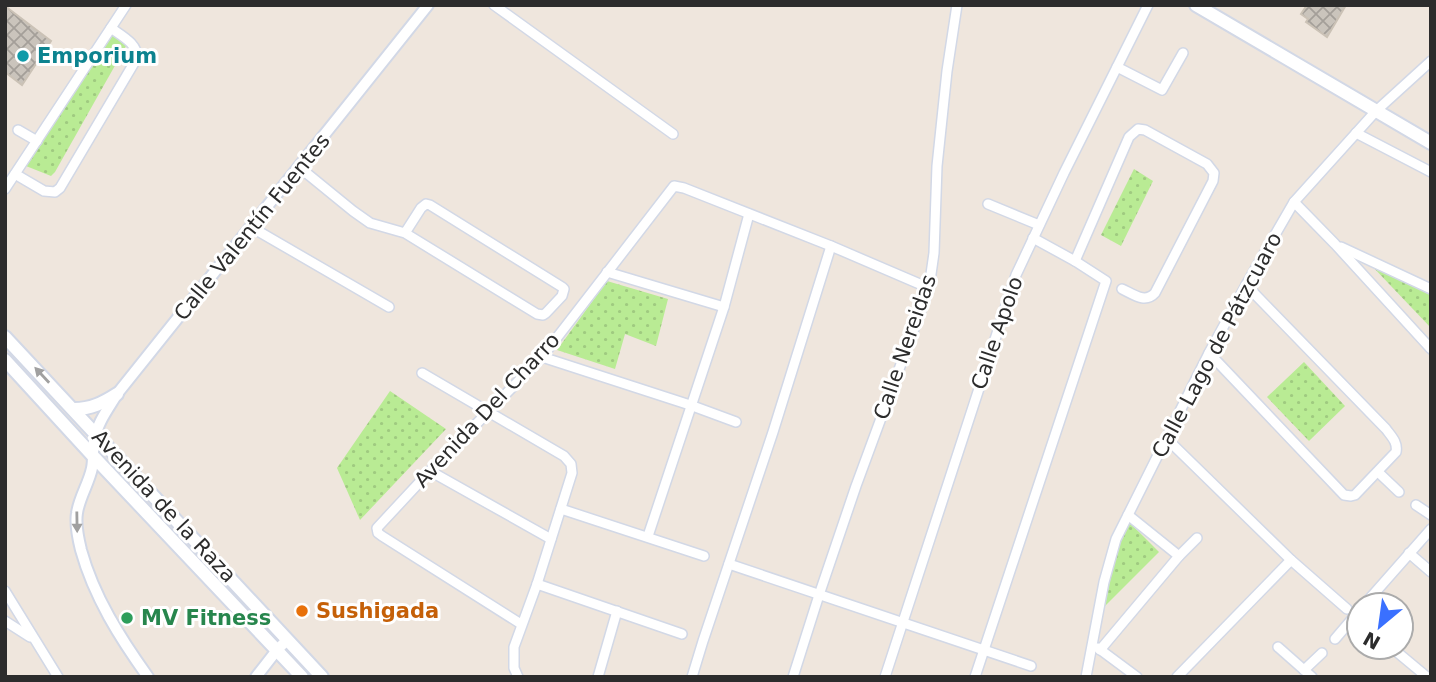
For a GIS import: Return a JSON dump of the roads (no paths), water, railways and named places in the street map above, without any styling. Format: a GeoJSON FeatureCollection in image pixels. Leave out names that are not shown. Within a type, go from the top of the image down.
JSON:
{"type":"FeatureCollection","features":[{"type":"Feature","properties":{"kind":"main road"},"geometry":{"type":"LineString","coordinates":[[1196,5],[1431,143]]}},
{"type":"Feature","properties":{"kind":"main road","name":"Avenida de la Raza"},"geometry":{"type":"LineString","coordinates":[[5,337],[322,677]]}},
{"type":"Feature","properties":{"kind":"main road","name":"Avenida de la Raza"},"geometry":{"type":"LineString","coordinates":[[5,360],[302,677]]}},
{"type":"Feature","properties":{"kind":"main road"},"geometry":{"type":"LineString","coordinates":[[74,410],[101,404],[117,394]]}},
{"type":"Feature","properties":{"kind":"street"},"geometry":{"type":"LineString","coordinates":[[5,189],[126,5]]}},
{"type":"Feature","properties":{"kind":"street","name":"Calle Valentín Fuentes"},"geometry":{"type":"LineString","coordinates":[[148,677],[115,628],[89,579],[79,541],[77,510],[88,483],[93,444],[102,418],[117,394],[428,5]]}},
{"type":"Feature","properties":{"kind":"street"},"geometry":{"type":"LineString","coordinates":[[494,5],[673,134]]}},
{"type":"Feature","properties":{"kind":"street","name":"Calle Nereidas"},"geometry":{"type":"LineString","coordinates":[[793,677],[856,486],[929,288],[934,253],[937,166],[957,5]]}},
{"type":"Feature","properties":{"kind":"street","name":"Calle Apolo"},"geometry":{"type":"LineString","coordinates":[[885,677],[1016,275],[1148,5]]}},
{"type":"Feature","properties":{"kind":"street"},"geometry":{"type":"LineString","coordinates":[[15,174],[44,191],[55,192],[60,188],[137,58],[135,47],[111,28]]}},
{"type":"Feature","properties":{"kind":"street"},"geometry":{"type":"LineString","coordinates":[[1117,67],[1162,90],[1183,53]]}},
{"type":"Feature","properties":{"kind":"street","name":"Calle Lago de Pátzcuaro"},"geometry":{"type":"LineString","coordinates":[[1086,677],[1097,647],[1111,552],[1116,539],[1246,285],[1294,202],[1376,111],[1431,61]]}},
{"type":"Feature","properties":{"kind":"street"},"geometry":{"type":"LineString","coordinates":[[18,130],[37,141]]}},
{"type":"Feature","properties":{"kind":"street"},"geometry":{"type":"LineString","coordinates":[[1074,261],[1129,137],[1135,130],[1145,130],[1207,164],[1214,173],[1213,181],[1155,293],[1144,299],[1122,289]]}},
{"type":"Feature","properties":{"kind":"street"},"geometry":{"type":"LineString","coordinates":[[1356,133],[1431,172]]}},
{"type":"Feature","properties":{"kind":"street"},"geometry":{"type":"LineString","coordinates":[[299,167],[370,223],[405,233],[537,314],[546,313],[563,293],[562,286],[430,205],[422,206],[405,233]]}},
{"type":"Feature","properties":{"kind":"street","name":"Avenida Del Charro"},"geometry":{"type":"LineString","coordinates":[[521,624],[378,533],[377,528],[541,357],[674,186],[749,214]]}},
{"type":"Feature","properties":{"kind":"street"},"geometry":{"type":"LineString","coordinates":[[1294,202],[1431,349]]}},
{"type":"Feature","properties":{"kind":"street"},"geometry":{"type":"LineString","coordinates":[[988,204],[1039,225]]}},
{"type":"Feature","properties":{"kind":"street"},"geometry":{"type":"LineString","coordinates":[[648,536],[724,307],[749,214],[929,288]]}},
{"type":"Feature","properties":{"kind":"street"},"geometry":{"type":"LineString","coordinates":[[251,228],[388,307]]}},
{"type":"Feature","properties":{"kind":"street"},"geometry":{"type":"LineString","coordinates":[[975,677],[1106,281],[1033,238]]}},
{"type":"Feature","properties":{"kind":"street"},"geometry":{"type":"LineString","coordinates":[[1335,244],[1431,289]]}},
{"type":"Feature","properties":{"kind":"street"},"geometry":{"type":"LineString","coordinates":[[692,677],[774,432],[831,246]]}},
{"type":"Feature","properties":{"kind":"street"},"geometry":{"type":"LineString","coordinates":[[607,272],[724,307]]}},
{"type":"Feature","properties":{"kind":"street"},"geometry":{"type":"LineString","coordinates":[[1209,353],[1343,495],[1355,495],[1396,452],[1394,440],[1246,285]]}},
{"type":"Feature","properties":{"kind":"street"},"geometry":{"type":"LineString","coordinates":[[541,357],[736,422]]}},
{"type":"Feature","properties":{"kind":"street"},"geometry":{"type":"LineString","coordinates":[[422,373],[564,456],[571,464],[572,473],[561,509],[514,647],[514,668],[518,676]]}},
{"type":"Feature","properties":{"kind":"street"},"geometry":{"type":"LineString","coordinates":[[1167,438],[1291,560],[1345,606]]}},
{"type":"Feature","properties":{"kind":"street"},"geometry":{"type":"LineString","coordinates":[[430,471],[551,539]]}},
{"type":"Feature","properties":{"kind":"street"},"geometry":{"type":"LineString","coordinates":[[1378,472],[1399,492]]}},
{"type":"Feature","properties":{"kind":"street"},"geometry":{"type":"LineString","coordinates":[[1416,505],[1431,515]]}},
{"type":"Feature","properties":{"kind":"street"},"geometry":{"type":"LineString","coordinates":[[561,509],[704,556]]}},
{"type":"Feature","properties":{"kind":"street"},"geometry":{"type":"LineString","coordinates":[[1128,515],[1180,556]]}},
{"type":"Feature","properties":{"kind":"street"},"geometry":{"type":"LineString","coordinates":[[1376,591],[1431,529]]}},
{"type":"Feature","properties":{"kind":"street"},"geometry":{"type":"LineString","coordinates":[[1137,677],[1097,647],[1197,538]]}},
{"type":"Feature","properties":{"kind":"street"},"geometry":{"type":"LineString","coordinates":[[1409,553],[1431,572]]}},
{"type":"Feature","properties":{"kind":"street"},"geometry":{"type":"LineString","coordinates":[[1177,677],[1291,560]]}},
{"type":"Feature","properties":{"kind":"street"},"geometry":{"type":"LineString","coordinates":[[729,564],[1031,666]]}},
{"type":"Feature","properties":{"kind":"street"},"geometry":{"type":"LineString","coordinates":[[537,584],[682,634]]}},
{"type":"Feature","properties":{"kind":"street"},"geometry":{"type":"LineString","coordinates":[[5,591],[58,677]]}},
{"type":"Feature","properties":{"kind":"street"},"geometry":{"type":"LineString","coordinates":[[597,677],[617,611]]}},
{"type":"Feature","properties":{"kind":"street"},"geometry":{"type":"LineString","coordinates":[[5,621],[34,640]]}},
{"type":"Feature","properties":{"kind":"street"},"geometry":{"type":"LineString","coordinates":[[1335,639],[1345,626]]}},
{"type":"Feature","properties":{"kind":"street"},"geometry":{"type":"LineString","coordinates":[[256,677],[287,640]]}},
{"type":"Feature","properties":{"kind":"street"},"geometry":{"type":"LineString","coordinates":[[1278,647],[1312,677]]}},
{"type":"Feature","properties":{"kind":"street"},"geometry":{"type":"LineString","coordinates":[[1304,670],[1322,653]]}},
{"type":"Feature","properties":{"kind":"street"},"geometry":{"type":"LineString","coordinates":[[1408,661],[1427,677]]}},
{"type":"Feature","properties":{"kind":"place","name":"Emporium"},"geometry":{"type":"Point","coordinates":[23,56]}},
{"type":"Feature","properties":{"kind":"place","name":"Sushigada"},"geometry":{"type":"Point","coordinates":[302,611]}},
{"type":"Feature","properties":{"kind":"place","name":"MV Fitness"},"geometry":{"type":"Point","coordinates":[127,618]}}]}
